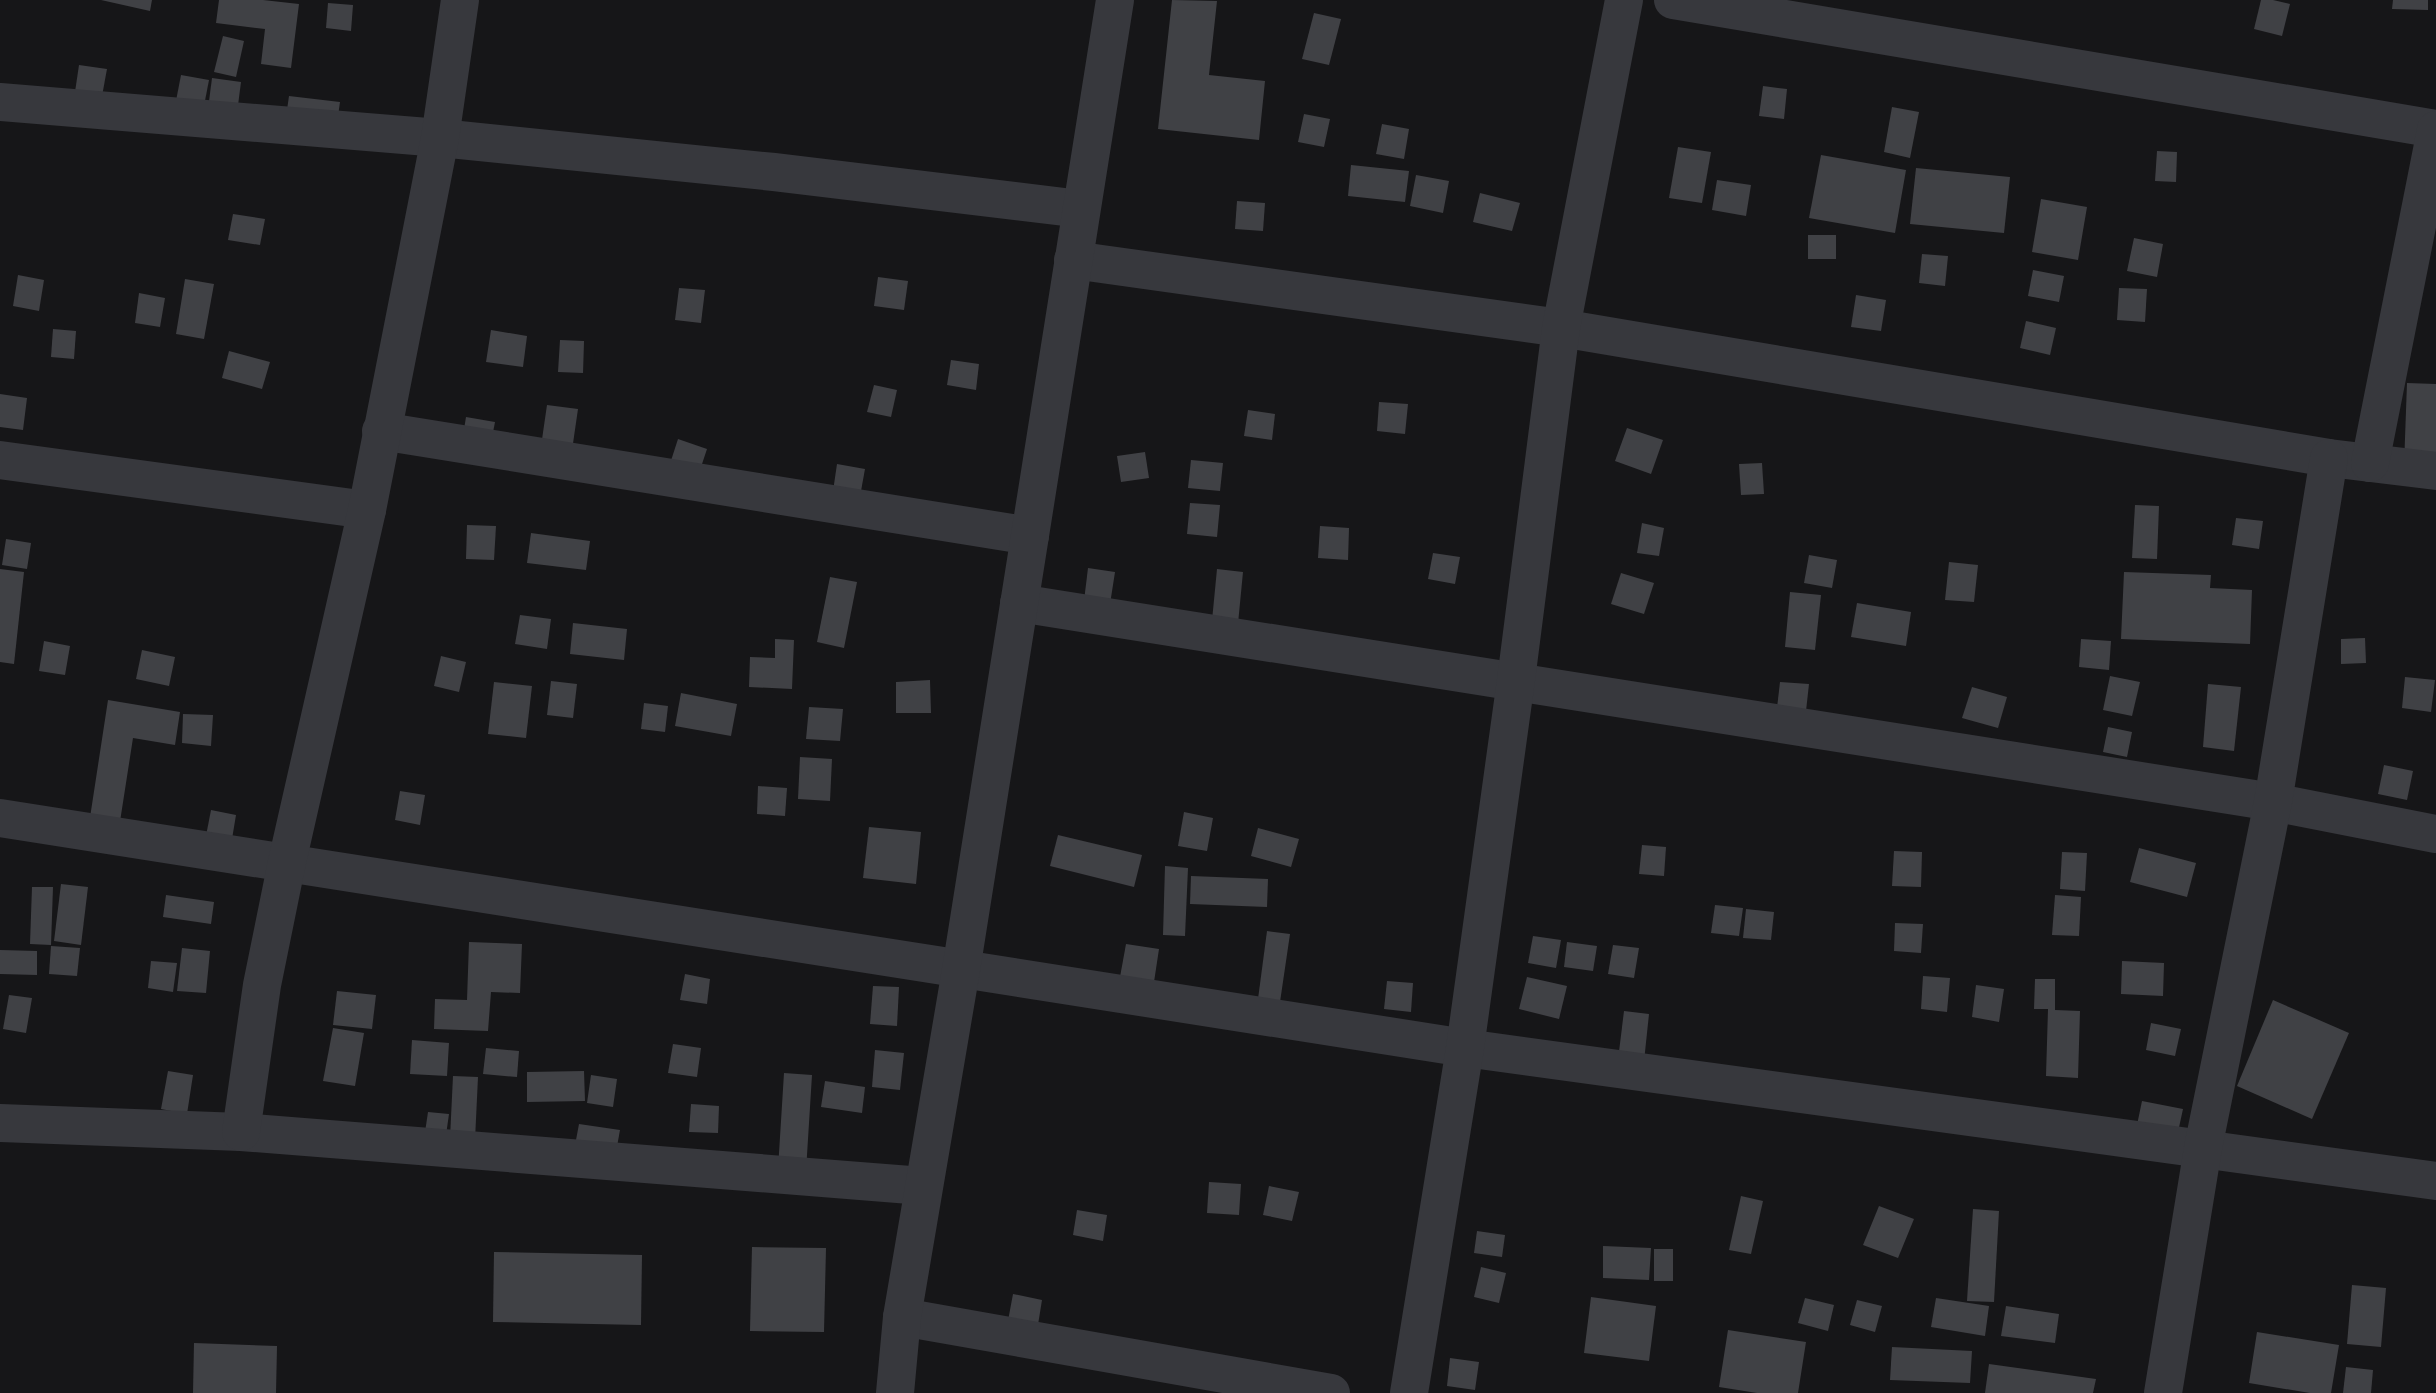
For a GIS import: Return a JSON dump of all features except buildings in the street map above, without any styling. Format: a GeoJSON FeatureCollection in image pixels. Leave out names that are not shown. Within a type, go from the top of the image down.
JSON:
{"type":"FeatureCollection","features":[{"type":"Feature","properties":{"kind":"street"},"geometry":{"type":"LineString","coordinates":[[241,1132],[262,985],[286,862],[367,510],[440,138],[460,0]]}},
{"type":"Feature","properties":{"kind":"street"},"geometry":{"type":"LineString","coordinates":[[895,1393],[902,1317],[961,970],[1115,0]]}},
{"type":"Feature","properties":{"kind":"street"},"geometry":{"type":"LineString","coordinates":[[1409,1393],[1465,1048],[1561,328],[1625,0]]}},
{"type":"Feature","properties":{"kind":"street"},"geometry":{"type":"LineString","coordinates":[[1673,0],[2436,129],[2370,463]]}},
{"type":"Feature","properties":{"kind":"street"},"geometry":{"type":"LineString","coordinates":[[0,102],[440,138],[760,171],[1081,209]]}},
{"type":"Feature","properties":{"kind":"street"},"geometry":{"type":"LineString","coordinates":[[1073,260],[1561,328],[2329,458],[2436,471]]}},
{"type":"Feature","properties":{"kind":"street"},"geometry":{"type":"LineString","coordinates":[[382,431],[1030,536]]}},
{"type":"Feature","properties":{"kind":"street"},"geometry":{"type":"LineString","coordinates":[[2163,1393],[2203,1147],[2273,802],[2329,458]]}},
{"type":"Feature","properties":{"kind":"street"},"geometry":{"type":"LineString","coordinates":[[0,460],[367,510]]}},
{"type":"Feature","properties":{"kind":"street"},"geometry":{"type":"LineString","coordinates":[[1019,603],[2273,802],[2436,834]]}},
{"type":"Feature","properties":{"kind":"street"},"geometry":{"type":"LineString","coordinates":[[0,818],[1465,1048],[2436,1181]]}},
{"type":"Feature","properties":{"kind":"street"},"geometry":{"type":"LineString","coordinates":[[0,1123],[241,1132],[923,1186]]}},
{"type":"Feature","properties":{"kind":"street"},"geometry":{"type":"LineString","coordinates":[[902,1317],[1331,1393]]}}]}
